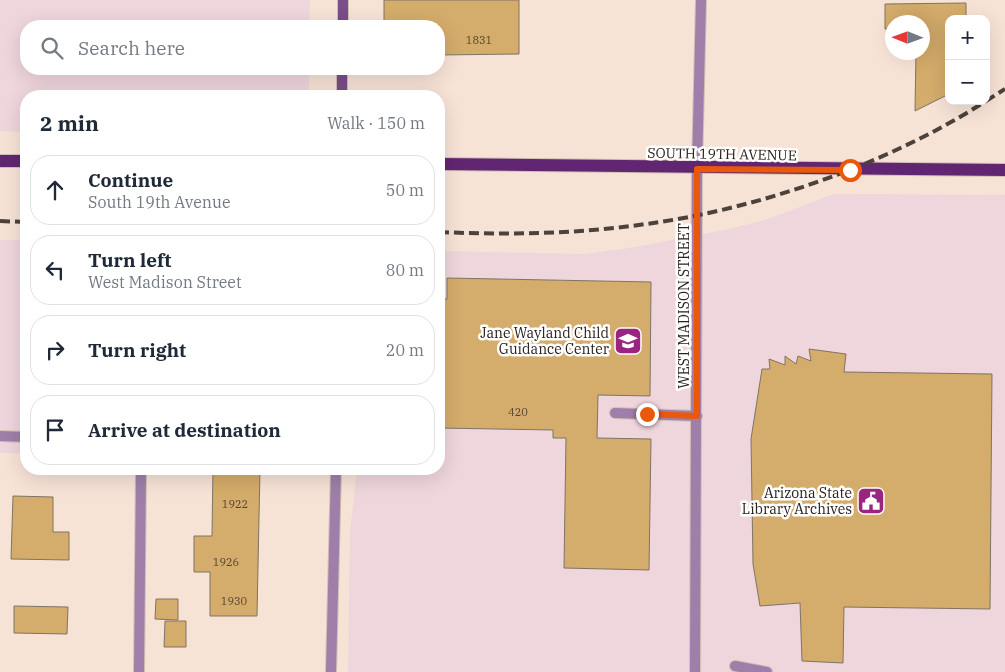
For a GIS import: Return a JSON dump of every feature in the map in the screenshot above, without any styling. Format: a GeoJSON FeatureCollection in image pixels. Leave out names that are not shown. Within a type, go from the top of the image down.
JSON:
{"type":"FeatureCollection","features":[{"type":"Feature","properties":{"kind":"main road"},"geometry":{"type":"LineString","coordinates":[[343,0],[343,20]]}},
{"type":"Feature","properties":{"kind":"main road"},"geometry":{"type":"LineString","coordinates":[[342,75],[342,90]]}},
{"type":"Feature","properties":{"kind":"main road"},"geometry":{"type":"LineString","coordinates":[[0,161],[20,161]]}},
{"type":"Feature","properties":{"kind":"main road","name":"SOUTH 19TH AVENUE"},"geometry":{"type":"LineString","coordinates":[[445,164],[697,169],[1005,170]]}},
{"type":"Feature","properties":{"kind":"street","name":"WEST MADISON STREET"},"geometry":{"type":"LineString","coordinates":[[695,672],[697,169],[701,0]]}},
{"type":"Feature","properties":{"kind":"street"},"geometry":{"type":"LineString","coordinates":[[615,413],[697,416]]}},
{"type":"Feature","properties":{"kind":"street"},"geometry":{"type":"LineString","coordinates":[[0,436],[20,437]]}},
{"type":"Feature","properties":{"kind":"street"},"geometry":{"type":"LineString","coordinates":[[139,672],[141,475]]}},
{"type":"Feature","properties":{"kind":"street"},"geometry":{"type":"LineString","coordinates":[[331,672],[336,475]]}},
{"type":"Feature","properties":{"kind":"street"},"geometry":{"type":"LineString","coordinates":[[735,666],[768,672]]}},
{"type":"Feature","properties":{"kind":"shaded area"},"geometry":{"type":"Polygon","coordinates":[[[0,0],[310,0],[309,20],[20,20],[20,75],[309,75],[309,90],[20,90],[20,132],[0,131],[0,0]]]}},
{"type":"Feature","properties":{"kind":"shaded area"},"geometry":{"type":"Polygon","coordinates":[[[834,194],[1005,195],[1005,672],[348,672],[350,532],[356,475],[445,475],[445,251],[585,254],[630,248],[730,229],[771,218],[834,194]]]}},
{"type":"Feature","properties":{"kind":"shaded area"},"geometry":{"type":"Polygon","coordinates":[[[0,240],[20,240],[20,453],[0,453],[0,240]]]}},
{"type":"Feature","properties":{"kind":"building"},"geometry":{"type":"Polygon","coordinates":[[[384,0],[519,0],[519,54],[445,55],[445,20],[384,20],[384,0]]]}},
{"type":"Feature","properties":{"kind":"building"},"geometry":{"type":"Polygon","coordinates":[[[966,3],[966,15],[945,15],[945,96],[915,111],[916,60],[930,60],[930,15],[885,15],[885,4],[966,3]]]}},
{"type":"Feature","properties":{"kind":"building"},"geometry":{"type":"Polygon","coordinates":[[[447,278],[651,282],[650,396],[598,395],[597,438],[651,439],[649,570],[564,568],[566,438],[553,438],[553,430],[445,428],[445,299],[447,299],[447,278]]]}},
{"type":"Feature","properties":{"kind":"building","name":"Arizona State Library Archives"},"geometry":{"type":"Polygon","coordinates":[[[809,349],[846,354],[844,372],[992,374],[990,609],[844,607],[843,663],[802,661],[800,603],[760,606],[753,564],[751,439],[762,369],[770,369],[769,359],[785,365],[785,356],[796,364],[798,356],[811,361],[809,349]]]}},
{"type":"Feature","properties":{"kind":"building"},"geometry":{"type":"Polygon","coordinates":[[[213,475],[260,475],[257,616],[210,616],[210,572],[194,572],[194,536],[212,536],[213,475]]]}},
{"type":"Feature","properties":{"kind":"building"},"geometry":{"type":"Polygon","coordinates":[[[13,496],[53,497],[53,532],[69,532],[69,560],[11,559],[13,496]]]}},
{"type":"Feature","properties":{"kind":"building"},"geometry":{"type":"Polygon","coordinates":[[[156,599],[178,599],[178,620],[155,619],[156,599]]]}},
{"type":"Feature","properties":{"kind":"building"},"geometry":{"type":"Polygon","coordinates":[[[14,606],[68,607],[67,634],[14,633],[14,606]]]}},
{"type":"Feature","properties":{"kind":"building"},"geometry":{"type":"Polygon","coordinates":[[[165,621],[186,621],[186,647],[164,647],[165,621]]]}},
{"type":"Feature","properties":{"kind":"railway"},"geometry":{"type":"LineString","coordinates":[[990,98],[1005,89]]}},
{"type":"Feature","properties":{"kind":"railway"},"geometry":{"type":"LineString","coordinates":[[445,232],[517,233],[595,230],[689,217],[733,207],[778,195],[866,163],[908,144],[979,105]]}},
{"type":"Feature","properties":{"kind":"railway"},"geometry":{"type":"LineString","coordinates":[[0,221],[20,222]]}},
{"type":"Feature","properties":{"kind":"place","name":"Jane Wayland Child Guidance Center"},"geometry":{"type":"Point","coordinates":[628,341]}},
{"type":"Feature","properties":{"kind":"place","name":"Arizona State Library Archives"},"geometry":{"type":"Point","coordinates":[871,501]}},
{"type":"Feature","properties":{"kind":"route"},"geometry":{"type":"LineString","coordinates":[[647,414],[697,416],[699,214],[697,169],[850,170]]}}]}
